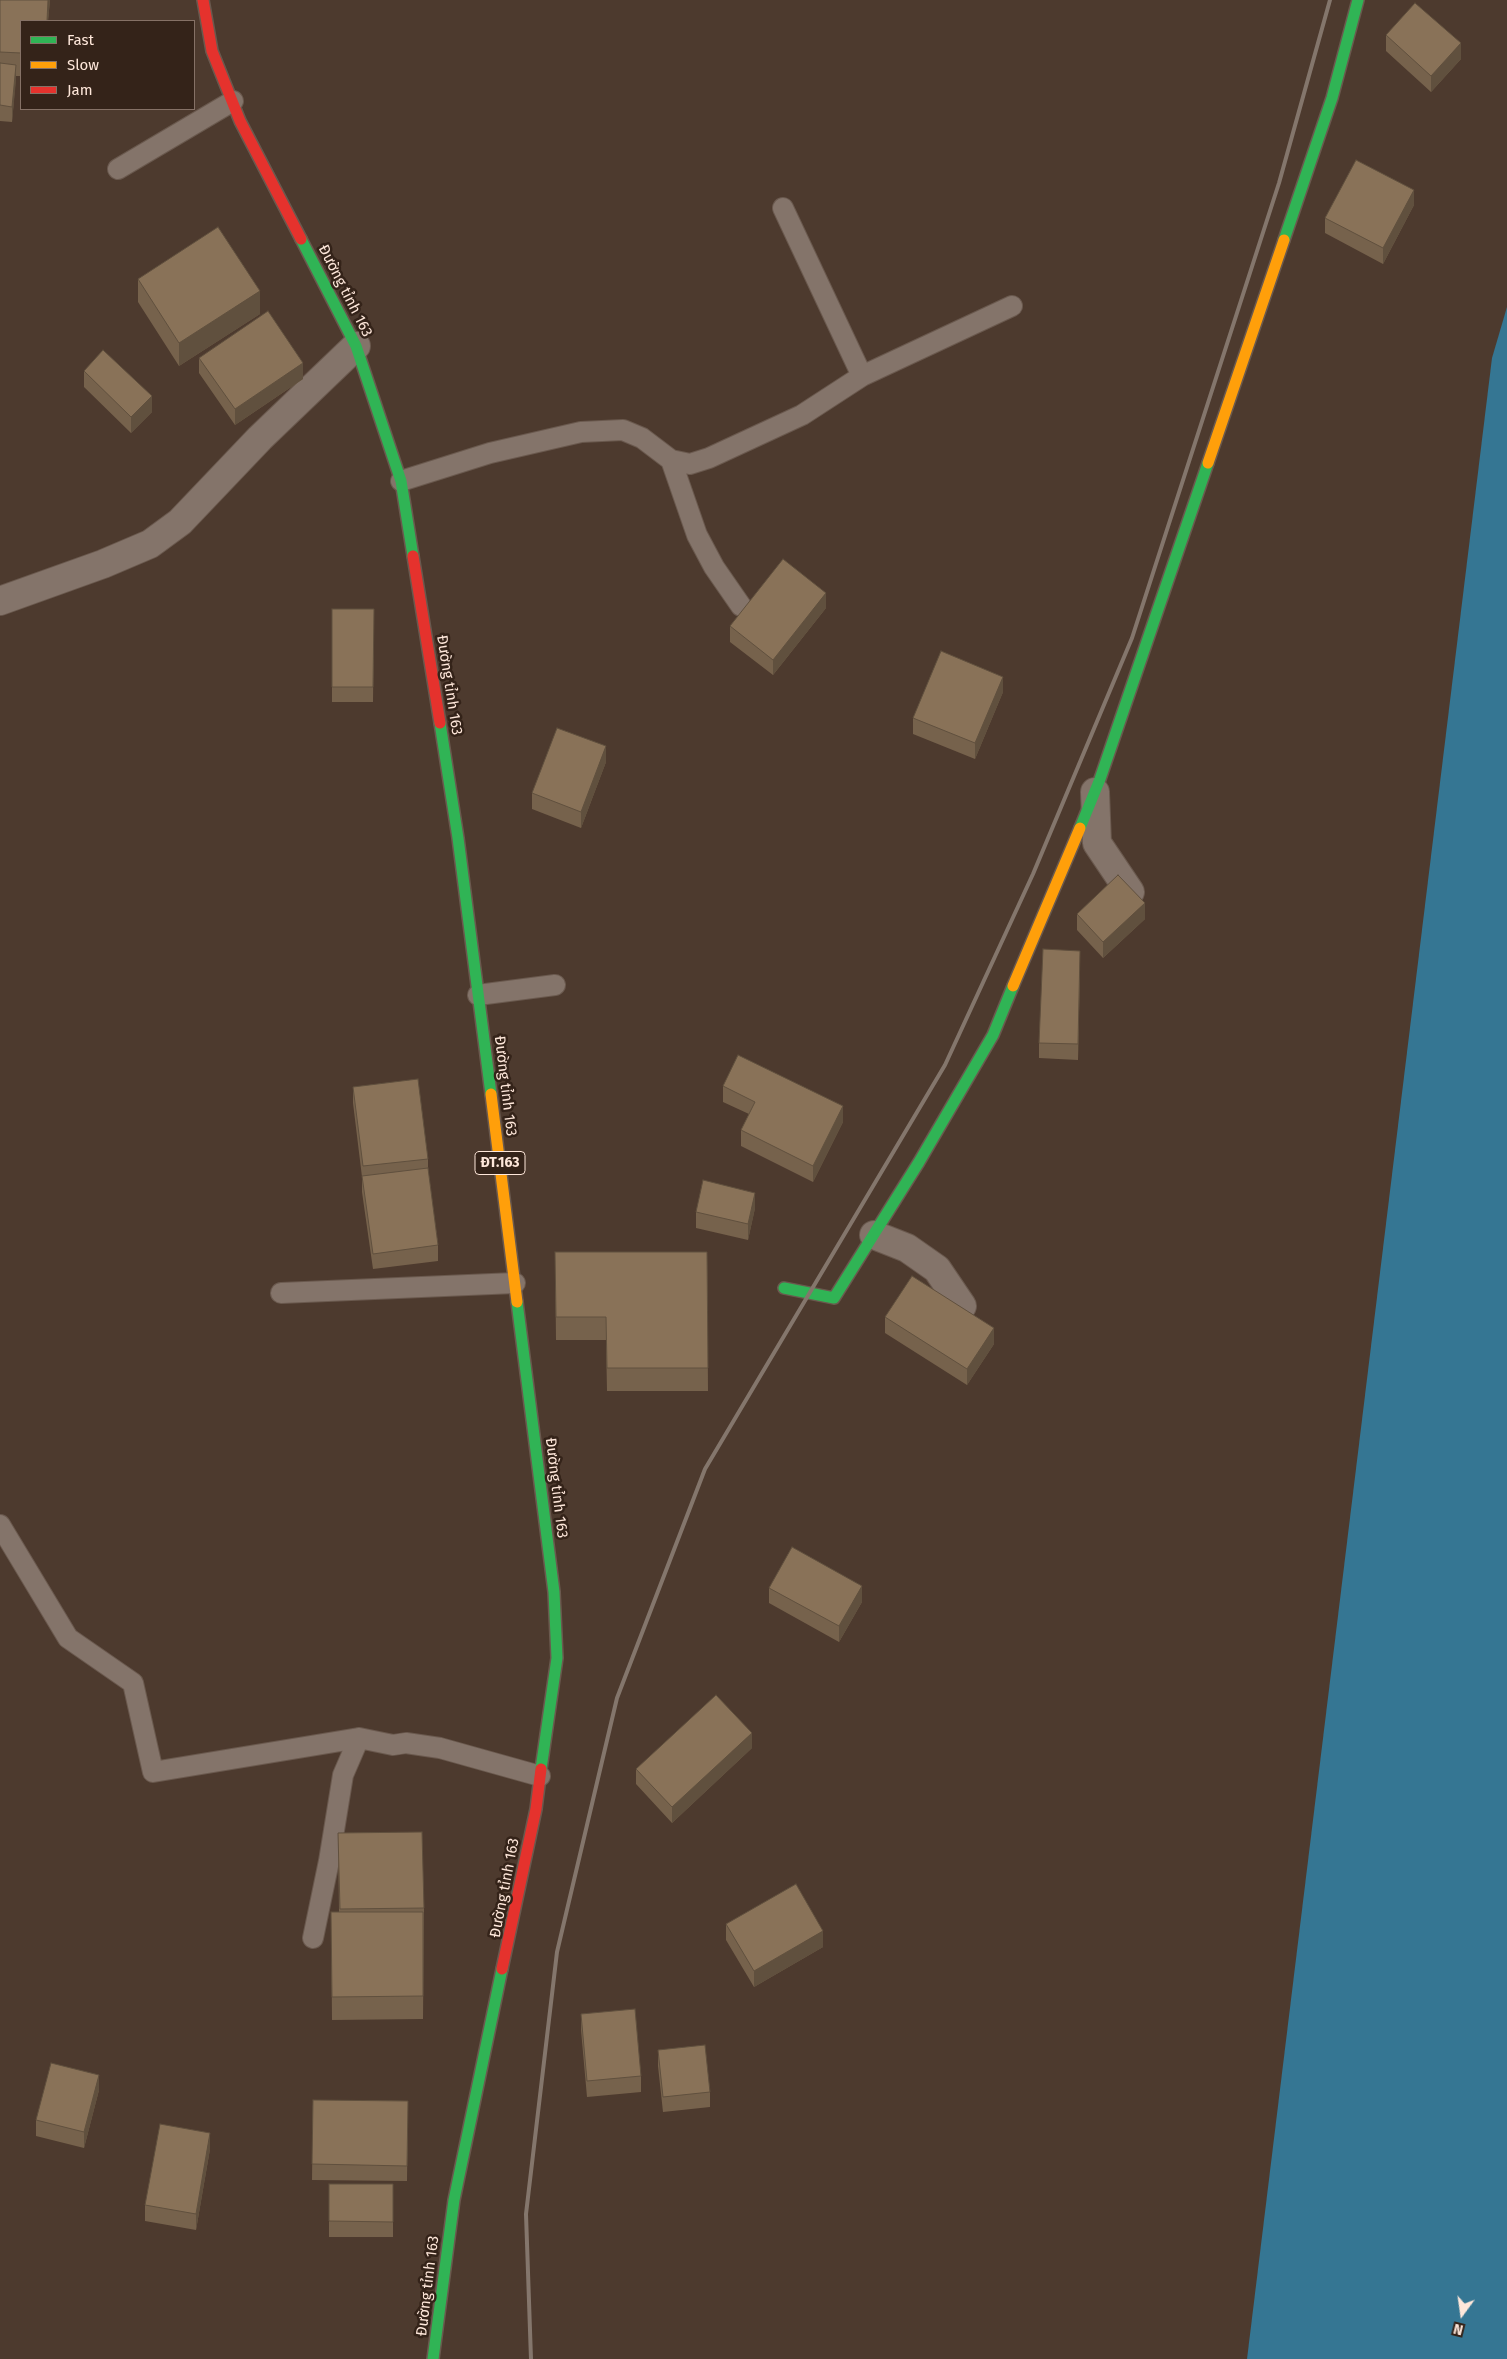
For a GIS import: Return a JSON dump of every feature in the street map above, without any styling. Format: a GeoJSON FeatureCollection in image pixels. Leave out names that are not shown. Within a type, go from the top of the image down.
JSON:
{"type":"FeatureCollection","features":[{"type":"Feature","properties":{"kind":"main road","name":"Đường tỉnh 163"},"geometry":{"type":"LineString","coordinates":[[203,0],[212,51],[240,120],[356,346],[401,481],[458,838],[554,1592],[557,1658],[536,1809],[454,2200],[433,2359]]}},
{"type":"Feature","properties":{"kind":"main road"},"geometry":{"type":"LineString","coordinates":[[784,1288],[834,1298],[919,1162],[993,1035],[1095,792],[1332,98],[1358,0]]}},
{"type":"Feature","properties":{"kind":"street"},"geometry":{"type":"LineString","coordinates":[[0,601],[103,564],[150,544],[180,522],[260,438],[356,346]]}},
{"type":"Feature","properties":{"kind":"street"},"geometry":{"type":"LineString","coordinates":[[1095,792],[1097,843],[1130,892]]}},
{"type":"Feature","properties":{"kind":"street"},"geometry":{"type":"LineString","coordinates":[[874,1235],[907,1248],[937,1269],[962,1306]]}},
{"type":"Feature","properties":{"kind":"lane"},"geometry":{"type":"LineString","coordinates":[[118,169],[233,101]]}},
{"type":"Feature","properties":{"kind":"lane"},"geometry":{"type":"LineString","coordinates":[[783,208],[862,376]]}},
{"type":"Feature","properties":{"kind":"lane"},"geometry":{"type":"LineString","coordinates":[[401,481],[490,453],[581,432],[623,430],[642,438],[671,460],[690,464],[709,458],[802,416],[862,376],[1012,306]]}},
{"type":"Feature","properties":{"kind":"lane"},"geometry":{"type":"LineString","coordinates":[[671,460],[698,535],[714,567],[741,606]]}},
{"type":"Feature","properties":{"kind":"lane"},"geometry":{"type":"LineString","coordinates":[[478,995],[555,985]]}},
{"type":"Feature","properties":{"kind":"lane"},"geometry":{"type":"LineString","coordinates":[[281,1293],[515,1283]]}},
{"type":"Feature","properties":{"kind":"lane"},"geometry":{"type":"LineString","coordinates":[[0,1525],[68,1638],[133,1683],[153,1772],[359,1738],[393,1745],[406,1743],[440,1748],[540,1776]]}},
{"type":"Feature","properties":{"kind":"lane"},"geometry":{"type":"LineString","coordinates":[[313,1938],[329,1861],[343,1775],[359,1738]]}},
{"type":"Feature","properties":{"kind":"water"},"geometry":{"type":"Polygon","coordinates":[[[1507,307],[1507,2359],[1247,2359],[1492,358],[1507,307]]]}},
{"type":"Feature","properties":{"kind":"building"},"geometry":{"type":"Polygon","coordinates":[[[0,0],[48,0],[47,20],[20,20],[20,53],[0,52],[0,0]]]}},
{"type":"Feature","properties":{"kind":"building"},"geometry":{"type":"Polygon","coordinates":[[[1415,3],[1461,43],[1431,76],[1386,35],[1415,3]]]}},
{"type":"Feature","properties":{"kind":"building"},"geometry":{"type":"Polygon","coordinates":[[[0,63],[16,65],[12,107],[0,105],[0,63]]]}},
{"type":"Feature","properties":{"kind":"building"},"geometry":{"type":"Polygon","coordinates":[[[1356,160],[1414,190],[1383,248],[1325,218],[1356,160]]]}},
{"type":"Feature","properties":{"kind":"building"},"geometry":{"type":"Polygon","coordinates":[[[218,227],[260,291],[179,343],[138,279],[218,227]]]}},
{"type":"Feature","properties":{"kind":"building"},"geometry":{"type":"Polygon","coordinates":[[[268,311],[303,363],[235,409],[199,358],[268,311]]]}},
{"type":"Feature","properties":{"kind":"building"},"geometry":{"type":"Polygon","coordinates":[[[103,350],[152,396],[131,417],[84,371],[103,350]]]}},
{"type":"Feature","properties":{"kind":"building"},"geometry":{"type":"Polygon","coordinates":[[[783,559],[826,593],[773,660],[730,626],[783,559]]]}},
{"type":"Feature","properties":{"kind":"building"},"geometry":{"type":"Polygon","coordinates":[[[332,609],[374,609],[373,687],[332,687],[332,609]]]}},
{"type":"Feature","properties":{"kind":"building"},"geometry":{"type":"Polygon","coordinates":[[[941,651],[1003,677],[975,743],[913,718],[941,651]]]}},
{"type":"Feature","properties":{"kind":"building"},"geometry":{"type":"Polygon","coordinates":[[[557,728],[606,746],[581,812],[532,793],[557,728]]]}},
{"type":"Feature","properties":{"kind":"building"},"geometry":{"type":"Polygon","coordinates":[[[1118,875],[1145,903],[1103,942],[1077,914],[1118,875]]]}},
{"type":"Feature","properties":{"kind":"building"},"geometry":{"type":"Polygon","coordinates":[[[1043,949],[1080,951],[1078,1044],[1039,1043],[1043,949]]]}},
{"type":"Feature","properties":{"kind":"building"},"geometry":{"type":"Polygon","coordinates":[[[738,1055],[843,1106],[813,1166],[741,1130],[755,1102],[723,1086],[738,1055]]]}},
{"type":"Feature","properties":{"kind":"building"},"geometry":{"type":"Polygon","coordinates":[[[418,1079],[428,1159],[363,1166],[353,1087],[418,1079]]]}},
{"type":"Feature","properties":{"kind":"building"},"geometry":{"type":"Polygon","coordinates":[[[428,1168],[438,1245],[373,1254],[362,1176],[428,1168]]]}},
{"type":"Feature","properties":{"kind":"building"},"geometry":{"type":"Polygon","coordinates":[[[703,1180],[755,1193],[748,1224],[696,1212],[703,1180]]]}},
{"type":"Feature","properties":{"kind":"building"},"geometry":{"type":"Polygon","coordinates":[[[555,1252],[707,1252],[708,1368],[607,1368],[606,1317],[556,1317],[555,1252]]]}},
{"type":"Feature","properties":{"kind":"building"},"geometry":{"type":"Polygon","coordinates":[[[912,1276],[994,1328],[967,1369],[885,1317],[912,1276]]]}},
{"type":"Feature","properties":{"kind":"building"},"geometry":{"type":"Polygon","coordinates":[[[792,1547],[862,1586],[839,1626],[769,1588],[792,1547]]]}},
{"type":"Feature","properties":{"kind":"building"},"geometry":{"type":"Polygon","coordinates":[[[716,1695],[752,1733],[672,1807],[636,1769],[716,1695]]]}},
{"type":"Feature","properties":{"kind":"building"},"geometry":{"type":"Polygon","coordinates":[[[422,1832],[424,1908],[340,1909],[338,1833],[422,1832]]]}},
{"type":"Feature","properties":{"kind":"building"},"geometry":{"type":"Polygon","coordinates":[[[796,1884],[823,1931],[754,1971],[726,1924],[796,1884]]]}},
{"type":"Feature","properties":{"kind":"building"},"geometry":{"type":"Polygon","coordinates":[[[331,1912],[423,1912],[423,1996],[332,1997],[331,1912]]]}},
{"type":"Feature","properties":{"kind":"building"},"geometry":{"type":"Polygon","coordinates":[[[635,2009],[641,2076],[587,2081],[581,2014],[635,2009]]]}},
{"type":"Feature","properties":{"kind":"building"},"geometry":{"type":"Polygon","coordinates":[[[705,2045],[710,2092],[663,2097],[658,2050],[705,2045]]]}},
{"type":"Feature","properties":{"kind":"building"},"geometry":{"type":"Polygon","coordinates":[[[51,2063],[99,2075],[84,2132],[36,2120],[51,2063]]]}},
{"type":"Feature","properties":{"kind":"building"},"geometry":{"type":"Polygon","coordinates":[[[313,2100],[408,2101],[407,2166],[312,2164],[313,2100]]]}},
{"type":"Feature","properties":{"kind":"building"},"geometry":{"type":"Polygon","coordinates":[[[160,2124],[210,2133],[196,2214],[145,2205],[160,2124]]]}},
{"type":"Feature","properties":{"kind":"building"},"geometry":{"type":"Polygon","coordinates":[[[329,2184],[393,2184],[393,2222],[329,2221],[329,2184]]]}},
{"type":"Feature","properties":{"kind":"railway"},"geometry":{"type":"LineString","coordinates":[[531,2359],[526,2214],[557,1952],[617,1698],[705,1469],[945,1065],[1033,874],[1132,638],[1279,183],[1330,0]]}},
{"type":"Feature","properties":{"kind":"traffic: fast"},"geometry":{"type":"LineString","coordinates":[[1284,240],[1332,98],[1358,0]]}},
{"type":"Feature","properties":{"kind":"traffic: fast"},"geometry":{"type":"LineString","coordinates":[[301,239],[356,346],[401,481],[413,556]]}},
{"type":"Feature","properties":{"kind":"traffic: fast"},"geometry":{"type":"LineString","coordinates":[[1080,828],[1100,779],[1208,463]]}},
{"type":"Feature","properties":{"kind":"traffic: fast"},"geometry":{"type":"LineString","coordinates":[[440,723],[458,838],[491,1094]]}},
{"type":"Feature","properties":{"kind":"traffic: fast"},"geometry":{"type":"LineString","coordinates":[[784,1288],[834,1298],[919,1162],[993,1035],[1013,986]]}},
{"type":"Feature","properties":{"kind":"traffic: fast"},"geometry":{"type":"LineString","coordinates":[[517,1302],[554,1592],[557,1658],[541,1769]]}},
{"type":"Feature","properties":{"kind":"traffic: fast"},"geometry":{"type":"LineString","coordinates":[[433,2359],[454,2200],[502,1969]]}},
{"type":"Feature","properties":{"kind":"traffic: slow"},"geometry":{"type":"LineString","coordinates":[[1208,463],[1284,240]]}},
{"type":"Feature","properties":{"kind":"traffic: slow"},"geometry":{"type":"LineString","coordinates":[[1013,986],[1080,828]]}},
{"type":"Feature","properties":{"kind":"traffic: slow"},"geometry":{"type":"LineString","coordinates":[[491,1094],[517,1302]]}},
{"type":"Feature","properties":{"kind":"traffic: jam"},"geometry":{"type":"LineString","coordinates":[[203,0],[212,51],[240,121],[301,239]]}},
{"type":"Feature","properties":{"kind":"traffic: jam"},"geometry":{"type":"LineString","coordinates":[[413,556],[440,723]]}},
{"type":"Feature","properties":{"kind":"traffic: jam"},"geometry":{"type":"LineString","coordinates":[[502,1969],[536,1809],[541,1769]]}}]}
